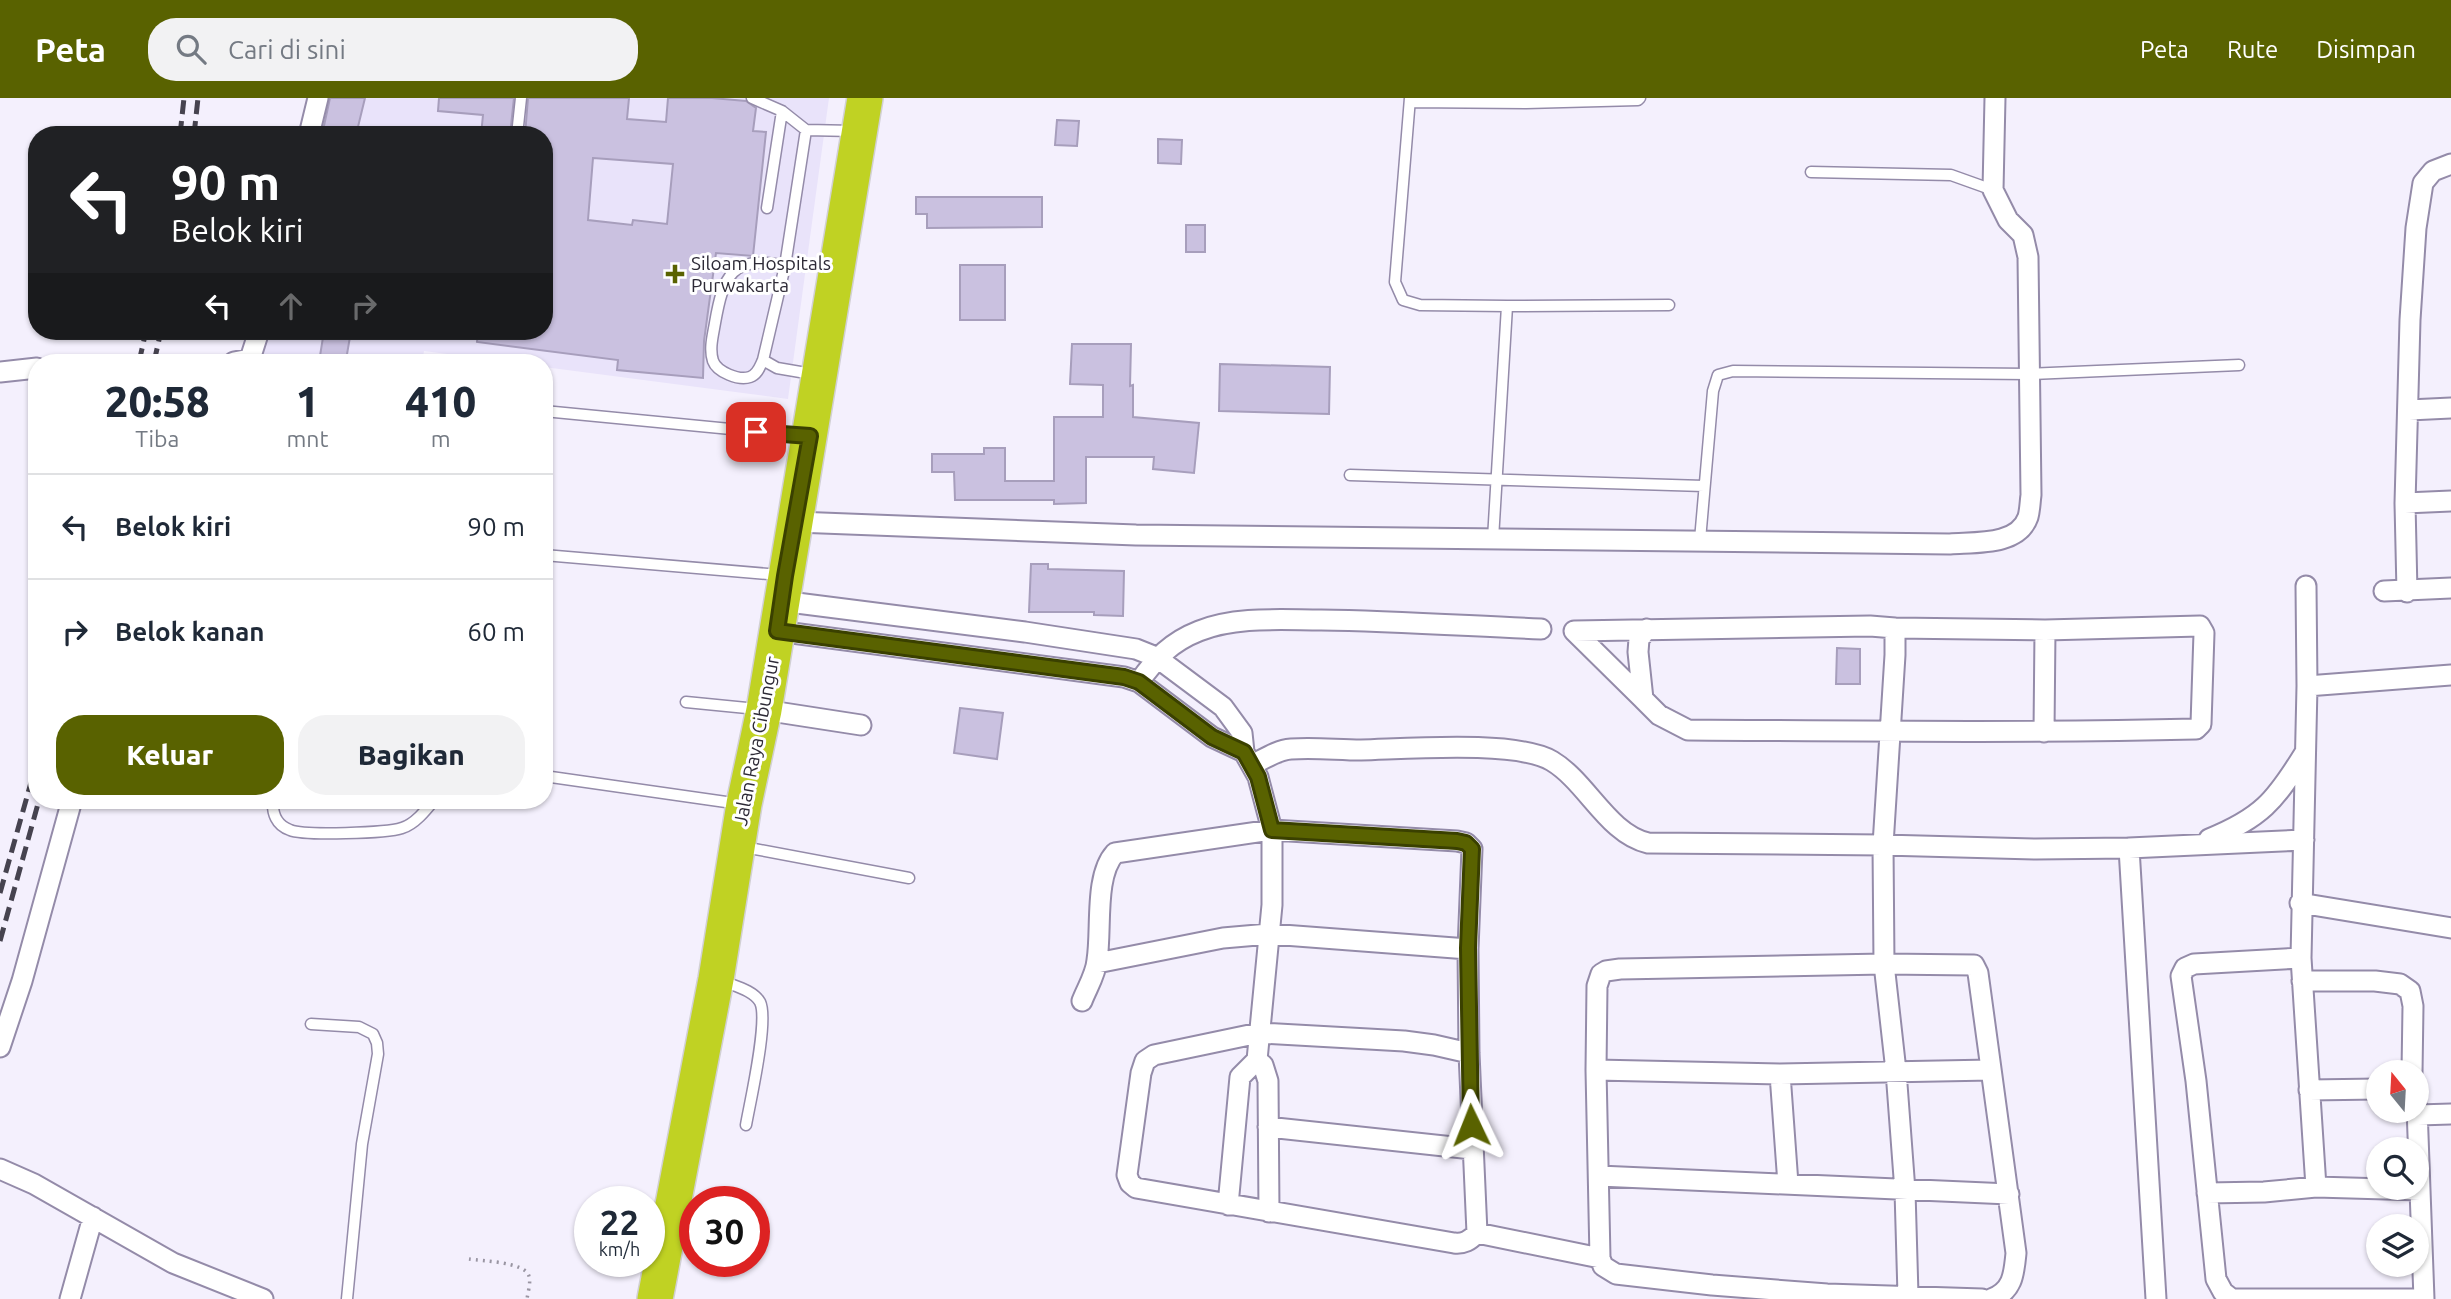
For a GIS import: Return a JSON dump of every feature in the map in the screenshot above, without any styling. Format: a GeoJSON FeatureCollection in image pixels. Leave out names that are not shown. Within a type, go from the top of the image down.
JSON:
{"type":"FeatureCollection","features":[{"type":"Feature","properties":{"kind":"highway","name":"Jalan Raya Cibungur"},"geometry":{"type":"LineString","coordinates":[[655,1299],[716,979],[736,846],[764,710],[862,115]]}},
{"type":"Feature","properties":{"kind":"street"},"geometry":{"type":"LineString","coordinates":[[311,126],[318,98]]}},
{"type":"Feature","properties":{"kind":"street"},"geometry":{"type":"LineString","coordinates":[[796,522],[1136,535],[1950,544],[2000,540],[2020,530],[2028,518],[2031,495],[2028,257],[2023,235],[2008,219],[1993,190],[1995,98]]}},
{"type":"Feature","properties":{"kind":"street"},"geometry":{"type":"LineString","coordinates":[[2407,592],[2405,503],[2410,320],[2416,228],[2421,188],[2433,171],[2451,164]]}},
{"type":"Feature","properties":{"kind":"street"},"geometry":{"type":"LineString","coordinates":[[0,372],[28,369]]}},
{"type":"Feature","properties":{"kind":"street"},"geometry":{"type":"LineString","coordinates":[[2409,410],[2451,408]]}},
{"type":"Feature","properties":{"kind":"street"},"geometry":{"type":"LineString","coordinates":[[2405,503],[2451,501]]}},
{"type":"Feature","properties":{"kind":"street"},"geometry":{"type":"LineString","coordinates":[[2306,586],[2307,686],[2300,903],[2302,981],[2316,1187]]}},
{"type":"Feature","properties":{"kind":"street"},"geometry":{"type":"LineString","coordinates":[[2384,591],[2451,589]]}},
{"type":"Feature","properties":{"kind":"street"},"geometry":{"type":"LineString","coordinates":[[781,603],[1136,649],[1156,657],[1223,707],[1242,733],[1248,759],[1258,777],[1272,830],[1273,858],[1257,1060],[1240,1077],[1228,1205]]}},
{"type":"Feature","properties":{"kind":"street"},"geometry":{"type":"LineString","coordinates":[[781,603],[996,659],[1124,677],[1139,682],[1212,737],[1248,759],[1290,749],[1474,748],[1531,752],[1552,761],[1570,776],[1620,830],[1633,840],[1648,844],[2036,849],[2129,848],[2304,840]]}},
{"type":"Feature","properties":{"kind":"street"},"geometry":{"type":"LineString","coordinates":[[1139,682],[1156,657],[1188,636],[1219,625],[1282,620],[1541,629]]}},
{"type":"Feature","properties":{"kind":"street"},"geometry":{"type":"LineString","coordinates":[[1870,626],[2045,630],[2200,626],[2204,633],[2202,720],[2196,729],[2044,732],[1889,729],[1688,730],[1659,715],[1573,631],[1647,629],[1760,630],[1870,626]]}},
{"type":"Feature","properties":{"kind":"street"},"geometry":{"type":"LineString","coordinates":[[1895,628],[1884,845],[1884,964],[1905,1191],[1908,1296]]}},
{"type":"Feature","properties":{"kind":"street"},"geometry":{"type":"LineString","coordinates":[[1643,699],[1637,652],[1639,639],[1647,629]]}},
{"type":"Feature","properties":{"kind":"street"},"geometry":{"type":"LineString","coordinates":[[996,659],[1002,630]]}},
{"type":"Feature","properties":{"kind":"street"},"geometry":{"type":"LineString","coordinates":[[2044,732],[2045,630]]}},
{"type":"Feature","properties":{"kind":"street"},"geometry":{"type":"LineString","coordinates":[[2307,686],[2451,675]]}},
{"type":"Feature","properties":{"kind":"street"},"geometry":{"type":"LineString","coordinates":[[764,710],[861,725]]}},
{"type":"Feature","properties":{"kind":"street"},"geometry":{"type":"LineString","coordinates":[[2193,845],[2235,828],[2271,803],[2305,754]]}},
{"type":"Feature","properties":{"kind":"street"},"geometry":{"type":"LineString","coordinates":[[0,1047],[26,968],[70,809]]}},
{"type":"Feature","properties":{"kind":"street"},"geometry":{"type":"LineString","coordinates":[[1082,1001],[1097,963],[1103,876],[1107,862],[1115,853],[1272,830],[1418,837],[1466,843],[1472,849],[1468,948],[1469,1053],[1477,1233]]}},
{"type":"Feature","properties":{"kind":"street"},"geometry":{"type":"LineString","coordinates":[[2129,848],[2156,1299]]}},
{"type":"Feature","properties":{"kind":"street"},"geometry":{"type":"LineString","coordinates":[[2300,903],[2451,928]]}},
{"type":"Feature","properties":{"kind":"street"},"geometry":{"type":"LineString","coordinates":[[1097,963],[1212,939],[1269,934],[1468,948]]}},
{"type":"Feature","properties":{"kind":"street"},"geometry":{"type":"LineString","coordinates":[[2301,958],[2194,964],[2185,968],[2181,976],[2196,1081],[2216,1279],[2223,1292],[2232,1299],[2425,1299],[2420,1200]]}},
{"type":"Feature","properties":{"kind":"street"},"geometry":{"type":"LineString","coordinates":[[1982,1299],[1814,1293],[1712,1285],[1616,1274],[1603,1266],[1600,1258],[1596,1070],[1597,986],[1601,974],[1606,971],[1884,964],[1974,965],[1978,973],[2016,1253],[2014,1276],[2009,1287],[2001,1295],[1991,1299]]}},
{"type":"Feature","properties":{"kind":"street"},"geometry":{"type":"LineString","coordinates":[[2302,981],[2375,981],[2400,984],[2410,991],[2413,1006],[2412,1060]]}},
{"type":"Feature","properties":{"kind":"street"},"geometry":{"type":"LineString","coordinates":[[1469,1053],[1404,1041],[1259,1034],[1154,1055],[1145,1061],[1141,1073],[1127,1175],[1136,1188],[1228,1205],[1454,1243],[1463,1244],[1477,1233],[1600,1258]]}},
{"type":"Feature","properties":{"kind":"street"},"geometry":{"type":"LineString","coordinates":[[1257,1060],[1263,1065],[1269,1081],[1269,1212]]}},
{"type":"Feature","properties":{"kind":"street"},"geometry":{"type":"LineString","coordinates":[[1596,1070],[1780,1074],[1991,1070]]}},
{"type":"Feature","properties":{"kind":"street"},"geometry":{"type":"LineString","coordinates":[[1780,1074],[1788,1184]]}},
{"type":"Feature","properties":{"kind":"street"},"geometry":{"type":"LineString","coordinates":[[2309,1090],[2366,1089]]}},
{"type":"Feature","properties":{"kind":"street"},"geometry":{"type":"LineString","coordinates":[[2429,1113],[2451,1114]]}},
{"type":"Feature","properties":{"kind":"street"},"geometry":{"type":"LineString","coordinates":[[1268,1127],[1472,1149]]}},
{"type":"Feature","properties":{"kind":"street"},"geometry":{"type":"LineString","coordinates":[[0,1169],[93,1217],[173,1263],[263,1299]]}},
{"type":"Feature","properties":{"kind":"street"},"geometry":{"type":"LineString","coordinates":[[1599,1176],[2009,1194]]}},
{"type":"Feature","properties":{"kind":"street"},"geometry":{"type":"LineString","coordinates":[[2207,1193],[2264,1192],[2316,1187],[2366,1188]]}},
{"type":"Feature","properties":{"kind":"street"},"geometry":{"type":"LineString","coordinates":[[70,1299],[93,1217]]}},
{"type":"Feature","properties":{"kind":"lane"},"geometry":{"type":"LineString","coordinates":[[518,126],[521,98]]}},
{"type":"Feature","properties":{"kind":"lane"},"geometry":{"type":"LineString","coordinates":[[752,98],[782,111],[806,130]]}},
{"type":"Feature","properties":{"kind":"lane"},"geometry":{"type":"LineString","coordinates":[[1640,98],[1526,103],[1410,100],[1395,282],[1403,300],[1420,305],[1668,305]]}},
{"type":"Feature","properties":{"kind":"lane"},"geometry":{"type":"LineString","coordinates":[[767,208],[782,111]]}},
{"type":"Feature","properties":{"kind":"lane"},"geometry":{"type":"LineString","coordinates":[[806,130],[862,115]]}},
{"type":"Feature","properties":{"kind":"lane"},"geometry":{"type":"LineString","coordinates":[[785,266],[765,261],[744,264],[727,280],[718,308],[711,346],[712,360],[718,368],[737,377],[750,377],[759,370],[763,360],[785,266],[806,130]]}},
{"type":"Feature","properties":{"kind":"lane"},"geometry":{"type":"LineString","coordinates":[[1811,172],[1951,175],[1993,190]]}},
{"type":"Feature","properties":{"kind":"lane"},"geometry":{"type":"LineString","coordinates":[[1493,539],[1507,306]]}},
{"type":"Feature","properties":{"kind":"lane"},"geometry":{"type":"LineString","coordinates":[[763,360],[778,368],[820,375]]}},
{"type":"Feature","properties":{"kind":"lane"},"geometry":{"type":"LineString","coordinates":[[1700,540],[1713,391],[1718,375],[1733,371],[2029,374],[2239,365]]}},
{"type":"Feature","properties":{"kind":"lane"},"geometry":{"type":"LineString","coordinates":[[553,412],[810,436]]}},
{"type":"Feature","properties":{"kind":"lane"},"geometry":{"type":"LineString","coordinates":[[1350,475],[1704,486]]}},
{"type":"Feature","properties":{"kind":"lane"},"geometry":{"type":"LineString","coordinates":[[553,557],[781,603]]}},
{"type":"Feature","properties":{"kind":"lane"},"geometry":{"type":"LineString","coordinates":[[686,702],[764,710]]}},
{"type":"Feature","properties":{"kind":"lane"},"geometry":{"type":"LineString","coordinates":[[553,777],[744,804]]}},
{"type":"Feature","properties":{"kind":"lane"},"geometry":{"type":"LineString","coordinates":[[272,809],[279,823],[291,831],[367,834],[404,828],[427,809]]}},
{"type":"Feature","properties":{"kind":"lane"},"geometry":{"type":"LineString","coordinates":[[736,846],[909,878]]}},
{"type":"Feature","properties":{"kind":"lane"},"geometry":{"type":"LineString","coordinates":[[716,979],[753,994],[761,1003],[763,1021],[746,1125]]}},
{"type":"Feature","properties":{"kind":"lane"},"geometry":{"type":"LineString","coordinates":[[311,1024],[359,1027],[373,1034],[377,1043],[378,1054],[362,1144],[347,1299]]}},
{"type":"Feature","properties":{"kind":"path"},"geometry":{"type":"LineString","coordinates":[[469,1259],[513,1265],[526,1271],[530,1278],[527,1299]]}},
{"type":"Feature","properties":{"kind":"shaded area","name":"Siloam Hospitals Purwakarta"},"geometry":{"type":"Polygon","coordinates":[[[321,98],[829,98],[788,399],[553,368],[553,354],[447,354],[424,351],[423,354],[257,354],[260,340],[553,340],[553,126],[314,126],[321,98]]]}},
{"type":"Feature","properties":{"kind":"building"},"geometry":{"type":"Polygon","coordinates":[[[330,98],[365,98],[358,126],[324,126],[330,98]]]}},
{"type":"Feature","properties":{"kind":"building"},"geometry":{"type":"Polygon","coordinates":[[[439,98],[514,98],[511,126],[482,126],[483,115],[438,111],[439,98]]]}},
{"type":"Feature","properties":{"kind":"building"},"geometry":{"type":"Polygon","coordinates":[[[528,98],[629,98],[627,119],[666,122],[668,98],[746,101],[756,108],[753,131],[766,132],[753,256],[716,253],[704,341],[703,378],[617,370],[618,360],[477,342],[553,340],[553,126],[526,126],[528,98]],[[593,158],[588,220],[632,225],[633,220],[667,224],[673,164],[593,158]]]}},
{"type":"Feature","properties":{"kind":"building"},"geometry":{"type":"Polygon","coordinates":[[[1057,120],[1079,121],[1077,146],[1055,145],[1057,120]]]}},
{"type":"Feature","properties":{"kind":"building"},"geometry":{"type":"Polygon","coordinates":[[[1158,139],[1182,140],[1181,164],[1158,163],[1158,139]]]}},
{"type":"Feature","properties":{"kind":"building"},"geometry":{"type":"Polygon","coordinates":[[[916,197],[1042,197],[1042,227],[927,228],[927,214],[916,214],[916,197]]]}},
{"type":"Feature","properties":{"kind":"building"},"geometry":{"type":"Polygon","coordinates":[[[1186,225],[1205,225],[1205,252],[1186,252],[1186,225]]]}},
{"type":"Feature","properties":{"kind":"building"},"geometry":{"type":"Polygon","coordinates":[[[960,265],[1005,265],[1005,320],[960,320],[960,265]]]}},
{"type":"Feature","properties":{"kind":"building"},"geometry":{"type":"Polygon","coordinates":[[[323,340],[349,340],[347,354],[320,354],[323,340]]]}},
{"type":"Feature","properties":{"kind":"building"},"geometry":{"type":"Polygon","coordinates":[[[1072,344],[1131,344],[1130,386],[1133,385],[1133,417],[1199,423],[1194,473],[1153,469],[1154,457],[1086,457],[1086,503],[1054,504],[1054,500],[955,500],[954,472],[932,472],[932,454],[984,454],[984,448],[1005,448],[1005,481],[1054,481],[1054,417],[1103,417],[1103,385],[1070,384],[1072,344]]]}},
{"type":"Feature","properties":{"kind":"building"},"geometry":{"type":"Polygon","coordinates":[[[1220,364],[1330,367],[1329,414],[1219,411],[1220,364]]]}},
{"type":"Feature","properties":{"kind":"building"},"geometry":{"type":"Polygon","coordinates":[[[1031,564],[1048,564],[1048,569],[1124,571],[1123,616],[1094,615],[1094,612],[1029,612],[1031,564]]]}},
{"type":"Feature","properties":{"kind":"building"},"geometry":{"type":"Polygon","coordinates":[[[1837,648],[1860,649],[1860,684],[1836,684],[1837,648]]]}},
{"type":"Feature","properties":{"kind":"building"},"geometry":{"type":"Polygon","coordinates":[[[960,708],[1003,713],[997,759],[954,753],[960,708]]]}},
{"type":"Feature","properties":{"kind":"railway"},"geometry":{"type":"LineString","coordinates":[[181,126],[184,98]]}},
{"type":"Feature","properties":{"kind":"railway"},"geometry":{"type":"LineString","coordinates":[[195,126],[198,98]]}},
{"type":"Feature","properties":{"kind":"railway"},"geometry":{"type":"LineString","coordinates":[[141,354],[144,340]]}},
{"type":"Feature","properties":{"kind":"railway"},"geometry":{"type":"LineString","coordinates":[[156,354],[159,340]]}},
{"type":"Feature","properties":{"kind":"railway"},"geometry":{"type":"LineString","coordinates":[[0,893],[28,793]]}},
{"type":"Feature","properties":{"kind":"railway"},"geometry":{"type":"LineString","coordinates":[[0,941],[37,809]]}},
{"type":"Feature","properties":{"kind":"place","name":"Siloam Hospitals Purwakarta"},"geometry":{"type":"Point","coordinates":[675,274]}},
{"type":"Feature","properties":{"kind":"route"},"geometry":{"type":"LineString","coordinates":[[756,432],[810,436],[777,631],[1124,677],[1139,682],[1219,742],[1244,752],[1258,777],[1272,830],[1418,837],[1466,843],[1472,849],[1468,948],[1471,1125]]}}]}
